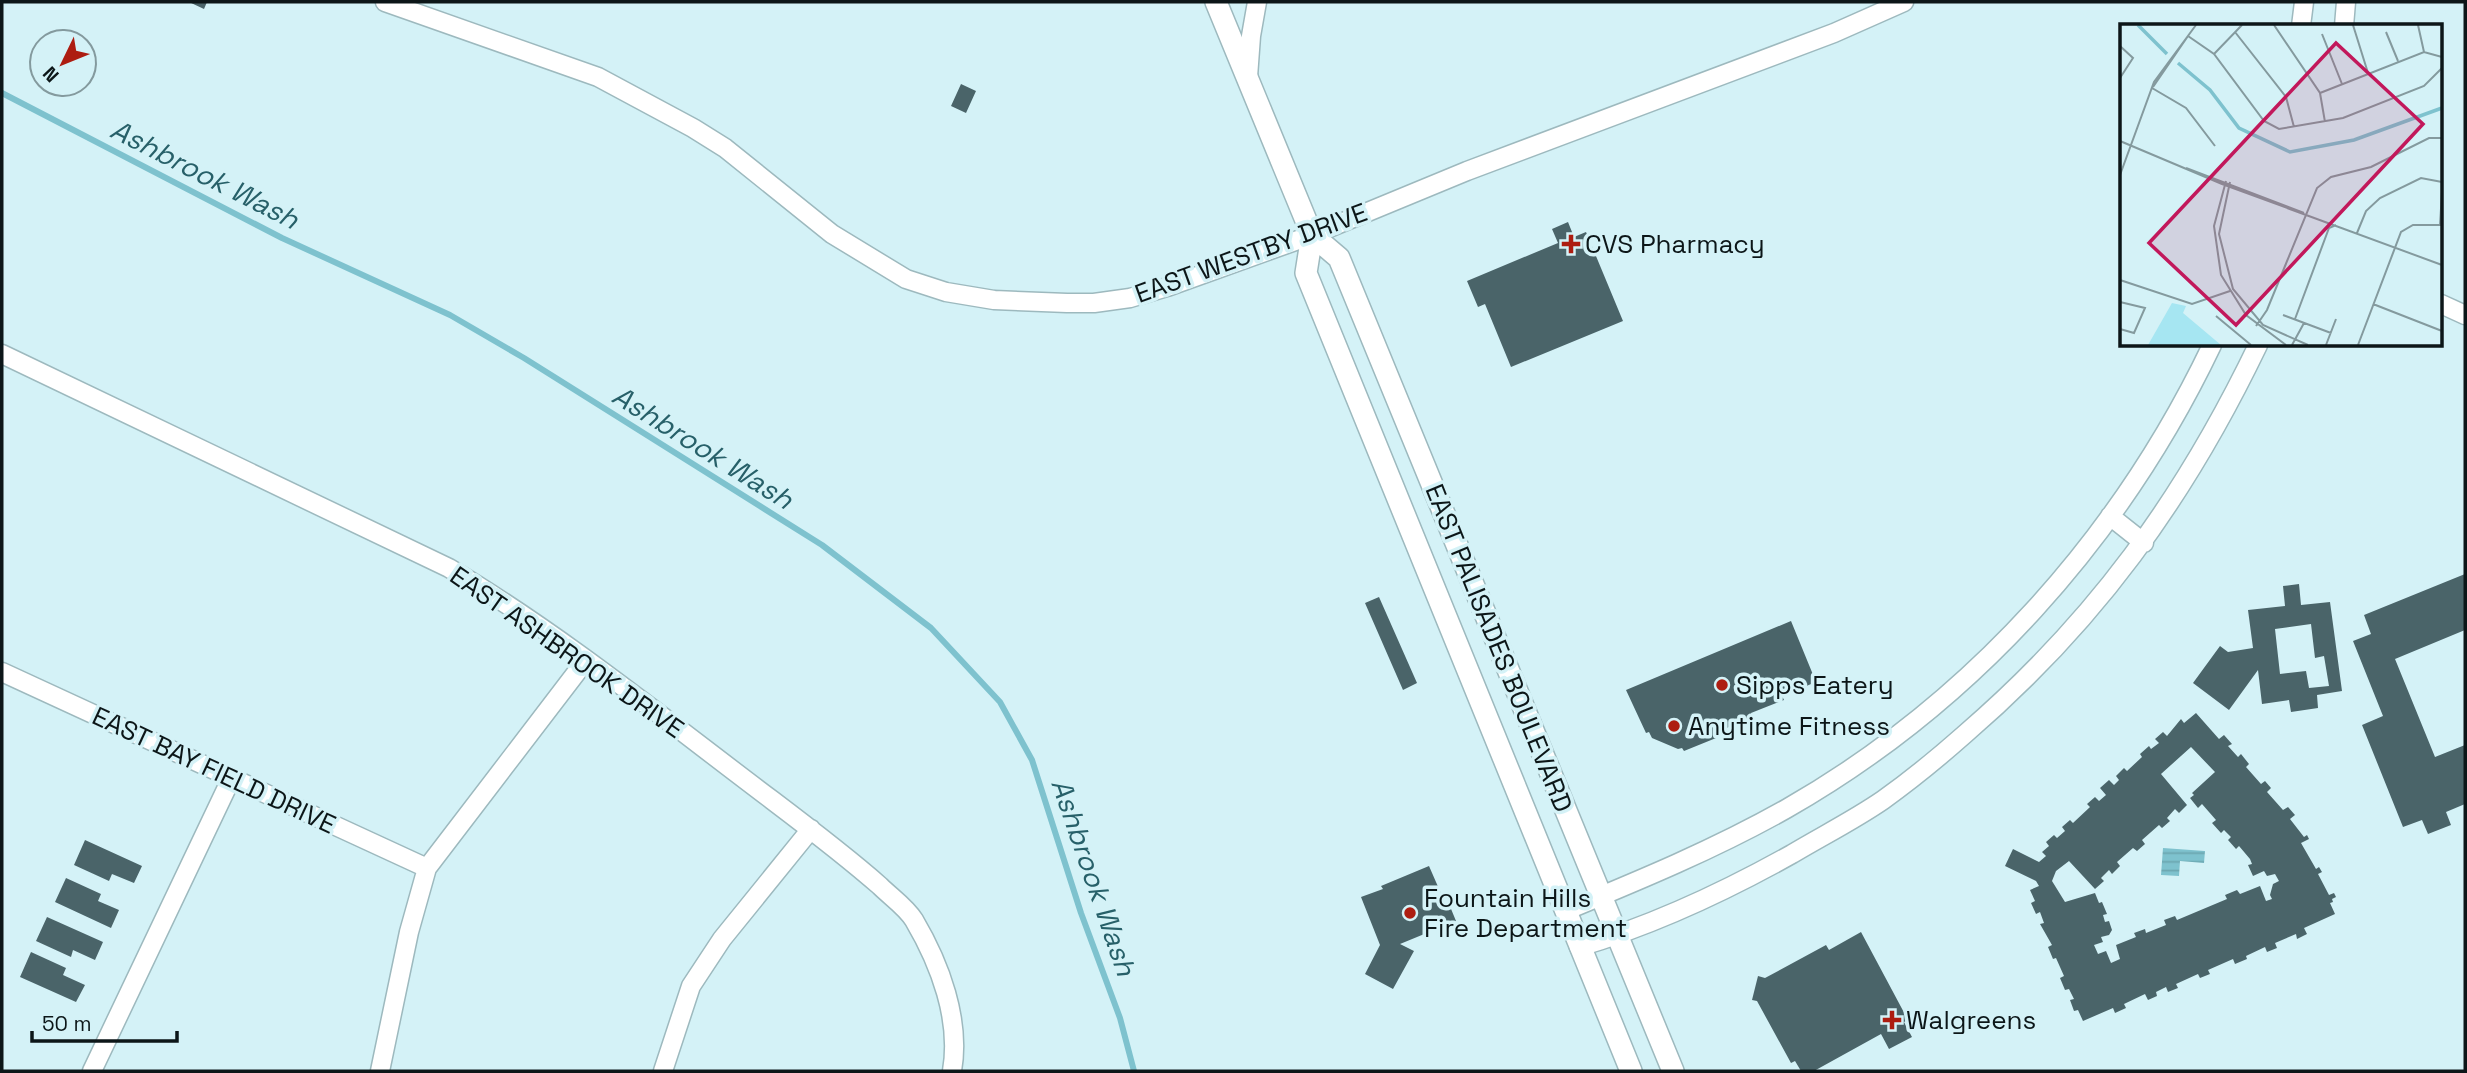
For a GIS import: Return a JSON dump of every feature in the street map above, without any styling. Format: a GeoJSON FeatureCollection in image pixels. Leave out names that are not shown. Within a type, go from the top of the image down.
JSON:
{"type":"FeatureCollection","features":[{"type":"Feature","properties":{"kind":"street","name":"EAST WESTBY DRIVE"},"geometry":{"type":"LineString","coordinates":[[385,2],[597,77],[693,128],[749,165],[832,234],[906,279],[946,292],[993,300],[1067,303],[1094,303],[1130,298],[1167,287],[1834,33],[1904,2]]}},
{"type":"Feature","properties":{"kind":"street","name":"EAST PALISADES BOULEVARD"},"geometry":{"type":"LineString","coordinates":[[1216,2],[1312,234],[1339,258],[1673,1071]]}},
{"type":"Feature","properties":{"kind":"street"},"geometry":{"type":"LineString","coordinates":[[1248,80],[1257,2]]}},
{"type":"Feature","properties":{"kind":"street"},"geometry":{"type":"LineString","coordinates":[[2301,24],[2304,2]]}},
{"type":"Feature","properties":{"kind":"street"},"geometry":{"type":"LineString","coordinates":[[2344,24],[2346,2]]}},
{"type":"Feature","properties":{"kind":"street","name":"EAST PALISADES BOULEVARD"},"geometry":{"type":"LineString","coordinates":[[1312,234],[1306,273],[1631,1071]]}},
{"type":"Feature","properties":{"kind":"street"},"geometry":{"type":"LineString","coordinates":[[2442,304],[2465,315]]}},
{"type":"Feature","properties":{"kind":"street"},"geometry":{"type":"LineString","coordinates":[[1565,911],[1752,828],[1847,772],[1948,696],[2006,639],[2073,565],[2110,516],[2158,445],[2194,382],[2211,346]]}},
{"type":"Feature","properties":{"kind":"street"},"geometry":{"type":"LineString","coordinates":[[1579,947],[1619,936],[1735,885],[1884,799],[1953,744],[2028,677],[2102,597],[2144,543],[2184,484],[2232,400],[2258,346]]}},
{"type":"Feature","properties":{"kind":"street","name":"EAST ASHBROOK DRIVE"},"geometry":{"type":"LineString","coordinates":[[2,354],[449,568],[494,595],[586,660],[811,829],[857,866],[914,920],[935,962],[950,1010],[954,1033],[951,1071]]}},
{"type":"Feature","properties":{"kind":"street"},"geometry":{"type":"LineString","coordinates":[[2110,516],[2144,543]]}},
{"type":"Feature","properties":{"kind":"street"},"geometry":{"type":"LineString","coordinates":[[380,1071],[409,932],[427,868],[586,660]]}},
{"type":"Feature","properties":{"kind":"street","name":"EAST BAY FIELD DRIVE"},"geometry":{"type":"LineString","coordinates":[[2,672],[427,868]]}},
{"type":"Feature","properties":{"kind":"street"},"geometry":{"type":"LineString","coordinates":[[92,1071],[231,779]]}},
{"type":"Feature","properties":{"kind":"street"},"geometry":{"type":"LineString","coordinates":[[663,1071],[691,986],[722,939],[811,829]]}},
{"type":"Feature","properties":{"kind":"water"},"geometry":{"type":"Polygon","coordinates":[[[2163,848],[2205,851],[2204,863],[2180,861],[2179,876],[2161,875],[2163,848]]]}},
{"type":"Feature","properties":{"kind":"building"},"geometry":{"type":"Polygon","coordinates":[[[189,2],[207,2],[204,9],[189,2]]]}},
{"type":"Feature","properties":{"kind":"building"},"geometry":{"type":"Polygon","coordinates":[[[961,84],[976,91],[966,113],[951,106],[961,84]]]}},
{"type":"Feature","properties":{"kind":"building","name":"CVS Pharmacy"},"geometry":{"type":"Polygon","coordinates":[[[1568,222],[1574,237],[1586,232],[1623,321],[1511,367],[1485,304],[1478,307],[1467,281],[1558,243],[1552,229],[1568,222]]]}},
{"type":"Feature","properties":{"kind":"building"},"geometry":{"type":"Polygon","coordinates":[[[2465,574],[2465,630],[2395,659],[2435,757],[2465,745],[2465,804],[2446,812],[2451,825],[2428,834],[2422,820],[2403,827],[2362,725],[2383,716],[2353,641],[2371,634],[2364,615],[2465,574]]]}},
{"type":"Feature","properties":{"kind":"building"},"geometry":{"type":"Polygon","coordinates":[[[2299,584],[2301,605],[2330,602],[2342,691],[2317,695],[2318,708],[2291,712],[2289,700],[2262,704],[2258,670],[2229,710],[2193,683],[2220,646],[2228,652],[2253,648],[2248,610],[2285,606],[2283,586],[2299,584]],[[2311,624],[2275,629],[2280,674],[2306,671],[2309,688],[2329,686],[2324,656],[2315,658],[2311,624]]]}},
{"type":"Feature","properties":{"kind":"building"},"geometry":{"type":"Polygon","coordinates":[[[1379,597],[1417,683],[1403,690],[1365,603],[1379,597]]]}},
{"type":"Feature","properties":{"kind":"building"},"geometry":{"type":"Polygon","coordinates":[[[1791,621],[1816,682],[1782,696],[1784,700],[1751,713],[1752,718],[1719,731],[1721,736],[1684,751],[1652,738],[1649,732],[1646,733],[1626,690],[1791,621]]]}},
{"type":"Feature","properties":{"kind":"building"},"geometry":{"type":"Polygon","coordinates":[[[2196,713],[2219,739],[2224,735],[2232,744],[2228,746],[2238,757],[2241,754],[2249,764],[2246,767],[2261,784],[2265,781],[2271,788],[2267,792],[2283,810],[2288,807],[2295,815],[2290,819],[2304,837],[2307,835],[2309,839],[2301,843],[2316,869],[2319,867],[2322,872],[2318,874],[2329,895],[2334,893],[2336,897],[2330,903],[2335,914],[2304,928],[2307,934],[2297,939],[2296,934],[2275,943],[2277,948],[2267,952],[2265,947],[2235,964],[2233,959],[2208,970],[2210,974],[2200,978],[2198,974],[2176,984],[2178,988],[2168,992],[2166,987],[2148,1000],[2145,994],[2124,1004],[2126,1008],[2115,1013],[2113,1008],[2083,1021],[2078,1010],[2074,1011],[2070,1000],[2074,999],[2069,989],[2065,990],[2060,978],[2064,976],[2048,947],[2052,945],[2040,924],[2044,923],[2040,912],[2036,914],[2031,903],[2035,901],[2030,890],[2039,886],[2036,881],[2005,866],[2013,849],[2039,862],[2046,856],[2042,852],[2049,846],[2046,842],[2065,831],[2062,827],[2070,820],[2073,823],[2090,807],[2087,804],[2095,797],[2099,801],[2106,795],[2100,788],[2109,780],[2114,785],[2119,780],[2116,776],[2124,768],[2127,771],[2149,746],[2151,749],[2159,743],[2155,739],[2163,732],[2167,736],[2181,719],[2184,723],[2196,713]],[[2191,747],[2161,774],[2187,805],[2179,813],[2175,809],[2167,818],[2170,821],[2162,828],[2159,825],[2142,840],[2145,844],[2137,851],[2133,848],[2117,862],[2120,866],[2112,874],[2109,870],[2101,878],[2104,881],[2095,889],[2069,861],[2056,871],[2052,881],[2065,902],[2095,893],[2099,903],[2102,902],[2107,914],[2103,915],[2105,922],[2109,921],[2112,930],[2109,935],[2101,937],[2103,942],[2094,945],[2098,954],[2106,951],[2111,963],[2120,959],[2116,945],[2136,937],[2134,933],[2145,929],[2146,933],[2166,925],[2164,920],[2175,916],[2177,920],[2227,899],[2225,895],[2237,890],[2240,894],[2260,886],[2266,901],[2272,899],[2270,895],[2273,884],[2279,881],[2275,874],[2267,876],[2264,871],[2253,876],[2248,865],[2252,864],[2250,859],[2239,846],[2236,849],[2228,840],[2231,837],[2224,830],[2221,833],[2212,823],[2216,820],[2202,804],[2198,808],[2190,798],[2215,772],[2191,747]]]}},
{"type":"Feature","properties":{"kind":"building"},"geometry":{"type":"Polygon","coordinates":[[[85,840],[142,866],[134,883],[112,874],[109,881],[74,865],[85,840]]]}},
{"type":"Feature","properties":{"kind":"building","name":"Fountain Hills Fire Department"},"geometry":{"type":"Polygon","coordinates":[[[1429,866],[1456,921],[1400,944],[1414,951],[1393,989],[1365,974],[1380,945],[1361,897],[1429,866]]]}},
{"type":"Feature","properties":{"kind":"building"},"geometry":{"type":"Polygon","coordinates":[[[66,878],[101,894],[98,901],[119,910],[111,928],[55,902],[66,878]]]}},
{"type":"Feature","properties":{"kind":"building"},"geometry":{"type":"Polygon","coordinates":[[[47,917],[103,942],[95,960],[73,950],[71,957],[36,941],[47,917]]]}},
{"type":"Feature","properties":{"kind":"building","name":"Walgreens"},"geometry":{"type":"Polygon","coordinates":[[[1861,932],[1908,1020],[1904,1022],[1912,1037],[1889,1049],[1881,1034],[1814,1071],[1801,1071],[1795,1061],[1791,1063],[1757,1001],[1752,1000],[1758,976],[1765,978],[1826,945],[1829,950],[1861,932]]]}},
{"type":"Feature","properties":{"kind":"building"},"geometry":{"type":"Polygon","coordinates":[[[31,952],[66,968],[63,975],[85,985],[76,1002],[20,977],[31,952]]]}},
{"type":"Feature","properties":{"kind":"waterway","name":"Ashbrook Wash"},"geometry":{"type":"LineString","coordinates":[[2,93],[282,238],[450,315],[524,358],[822,545],[931,628],[1000,702],[1032,760],[1081,913],[1120,1018],[1134,1071]]}},
{"type":"Feature","properties":{"kind":"place","name":"CVS Pharmacy"},"geometry":{"type":"Point","coordinates":[1571,244]}},
{"type":"Feature","properties":{"kind":"place","name":"Sipps Eatery"},"geometry":{"type":"Point","coordinates":[1722,685]}},
{"type":"Feature","properties":{"kind":"place","name":"Anytime Fitness"},"geometry":{"type":"Point","coordinates":[1674,726]}},
{"type":"Feature","properties":{"kind":"place","name":"Fountain Hills Fire Department"},"geometry":{"type":"Point","coordinates":[1410,913]}},
{"type":"Feature","properties":{"kind":"place","name":"Walgreens"},"geometry":{"type":"Point","coordinates":[1892,1020]}}]}
